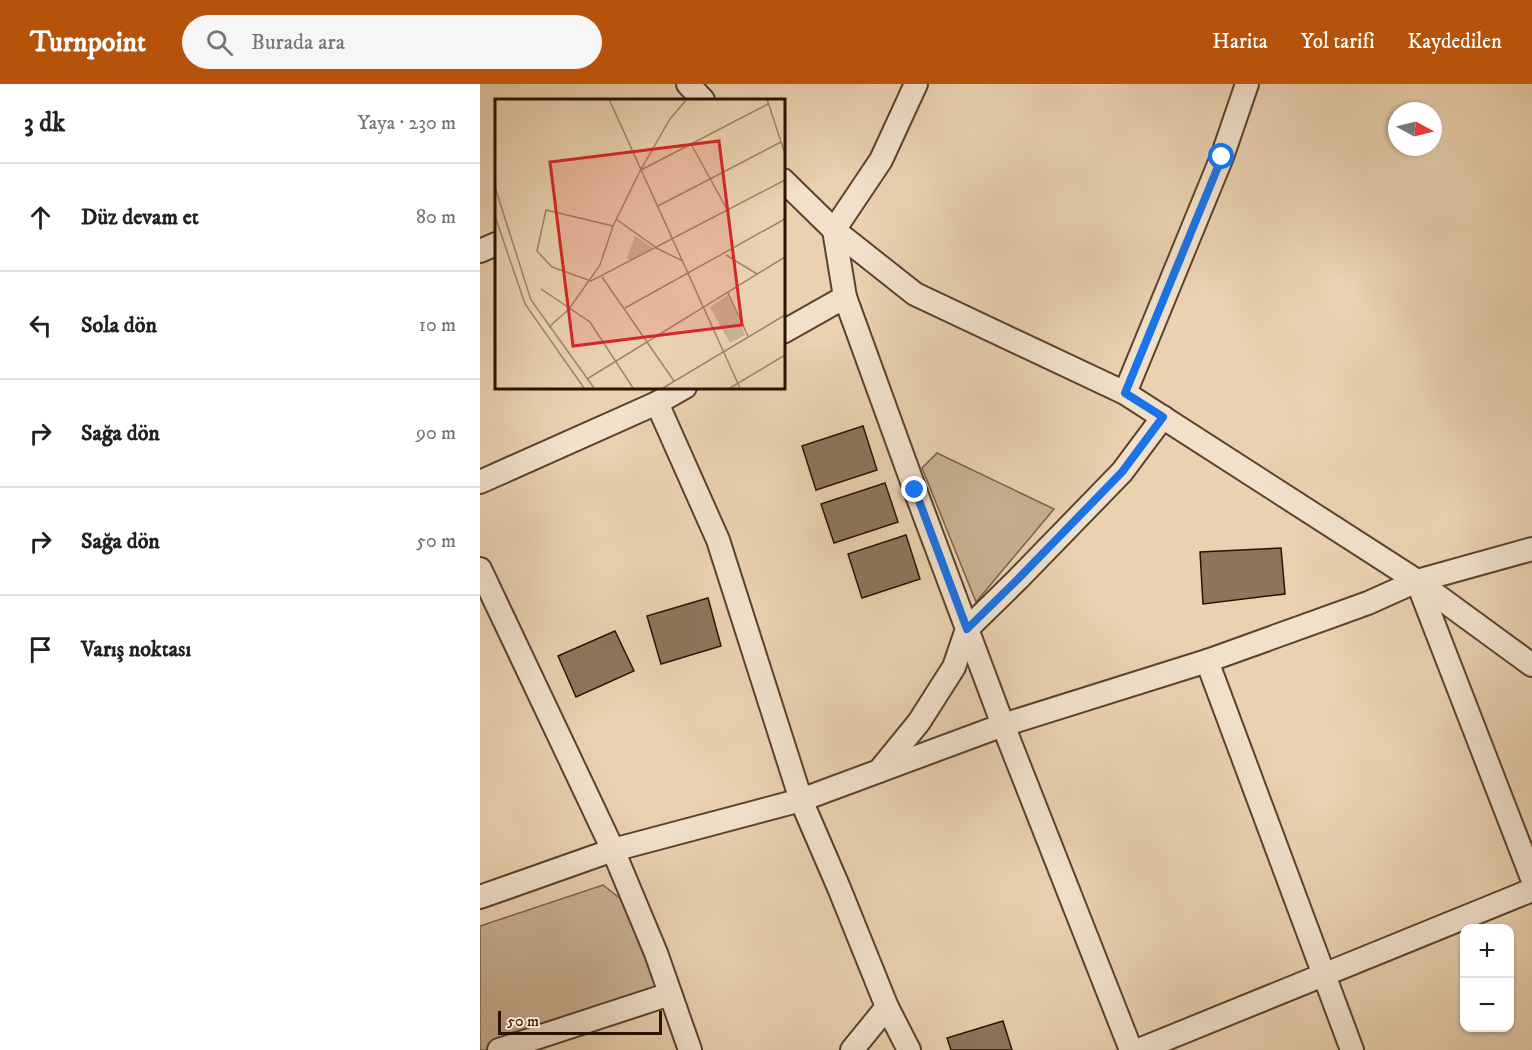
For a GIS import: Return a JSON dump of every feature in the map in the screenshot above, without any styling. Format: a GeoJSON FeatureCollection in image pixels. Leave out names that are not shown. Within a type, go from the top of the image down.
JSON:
{"type":"FeatureCollection","features":[{"type":"Feature","properties":{"kind":"street"},"geometry":{"type":"LineString","coordinates":[[916,84],[881,160],[834,230],[845,297],[1003,725],[1131,1050]]}},
{"type":"Feature","properties":{"kind":"street"},"geometry":{"type":"LineString","coordinates":[[1125,393],[1222,157],[1247,84]]}},
{"type":"Feature","properties":{"kind":"street"},"geometry":{"type":"LineString","coordinates":[[784,181],[834,230],[915,294],[1125,393],[1417,580],[1532,665]]}},
{"type":"Feature","properties":{"kind":"street"},"geometry":{"type":"LineString","coordinates":[[480,251],[495,244]]}},
{"type":"Feature","properties":{"kind":"street"},"geometry":{"type":"LineString","coordinates":[[784,331],[845,297]]}},
{"type":"Feature","properties":{"kind":"street"},"geometry":{"type":"LineString","coordinates":[[480,482],[657,403],[683,388]]}},
{"type":"Feature","properties":{"kind":"street"},"geometry":{"type":"LineString","coordinates":[[657,403],[718,540],[801,800],[886,1007],[909,1050]]}},
{"type":"Feature","properties":{"kind":"street"},"geometry":{"type":"LineString","coordinates":[[878,771],[919,722],[954,666],[967,629],[1122,472],[1163,417]]}},
{"type":"Feature","properties":{"kind":"street"},"geometry":{"type":"LineString","coordinates":[[480,897],[613,850],[801,800],[1003,725],[1207,661],[1368,603],[1417,580],[1532,549]]}},
{"type":"Feature","properties":{"kind":"street"},"geometry":{"type":"LineString","coordinates":[[480,569],[613,850],[656,953],[690,1050]]}},
{"type":"Feature","properties":{"kind":"street"},"geometry":{"type":"LineString","coordinates":[[1417,580],[1532,878]]}},
{"type":"Feature","properties":{"kind":"street"},"geometry":{"type":"LineString","coordinates":[[1207,661],[1352,1050]]}},
{"type":"Feature","properties":{"kind":"street"},"geometry":{"type":"LineString","coordinates":[[1139,1050],[1532,890]]}},
{"type":"Feature","properties":{"kind":"street"},"geometry":{"type":"LineString","coordinates":[[499,1050],[670,994]]}},
{"type":"Feature","properties":{"kind":"street"},"geometry":{"type":"LineString","coordinates":[[852,1050],[886,1007]]}},
{"type":"Feature","properties":{"kind":"shaded area"},"geometry":{"type":"Polygon","coordinates":[[[937,453],[1054,509],[976,602],[922,468],[937,453]]]}},
{"type":"Feature","properties":{"kind":"shaded area"},"geometry":{"type":"Polygon","coordinates":[[[603,885],[622,900],[661,998],[496,1050],[480,1050],[480,926],[603,885]]]}},
{"type":"Feature","properties":{"kind":"building"},"geometry":{"type":"Polygon","coordinates":[[[863,426],[877,470],[816,490],[802,446],[863,426]]]}},
{"type":"Feature","properties":{"kind":"building"},"geometry":{"type":"Polygon","coordinates":[[[885,483],[898,522],[834,543],[821,504],[885,483]]]}},
{"type":"Feature","properties":{"kind":"building"},"geometry":{"type":"Polygon","coordinates":[[[906,535],[920,579],[862,598],[848,554],[906,535]]]}},
{"type":"Feature","properties":{"kind":"building"},"geometry":{"type":"Polygon","coordinates":[[[1281,548],[1285,594],[1203,604],[1200,552],[1281,548]]]}},
{"type":"Feature","properties":{"kind":"building"},"geometry":{"type":"Polygon","coordinates":[[[708,598],[721,646],[661,664],[647,616],[708,598]]]}},
{"type":"Feature","properties":{"kind":"building"},"geometry":{"type":"Polygon","coordinates":[[[615,631],[634,671],[576,697],[558,656],[615,631]]]}},
{"type":"Feature","properties":{"kind":"building"},"geometry":{"type":"Polygon","coordinates":[[[1003,1021],[1012,1050],[951,1050],[947,1038],[1003,1021]]]}},
{"type":"Feature","properties":{"kind":"route"},"geometry":{"type":"LineString","coordinates":[[915,490],[967,629],[1122,472],[1163,417],[1125,393],[1222,157]]}}]}
